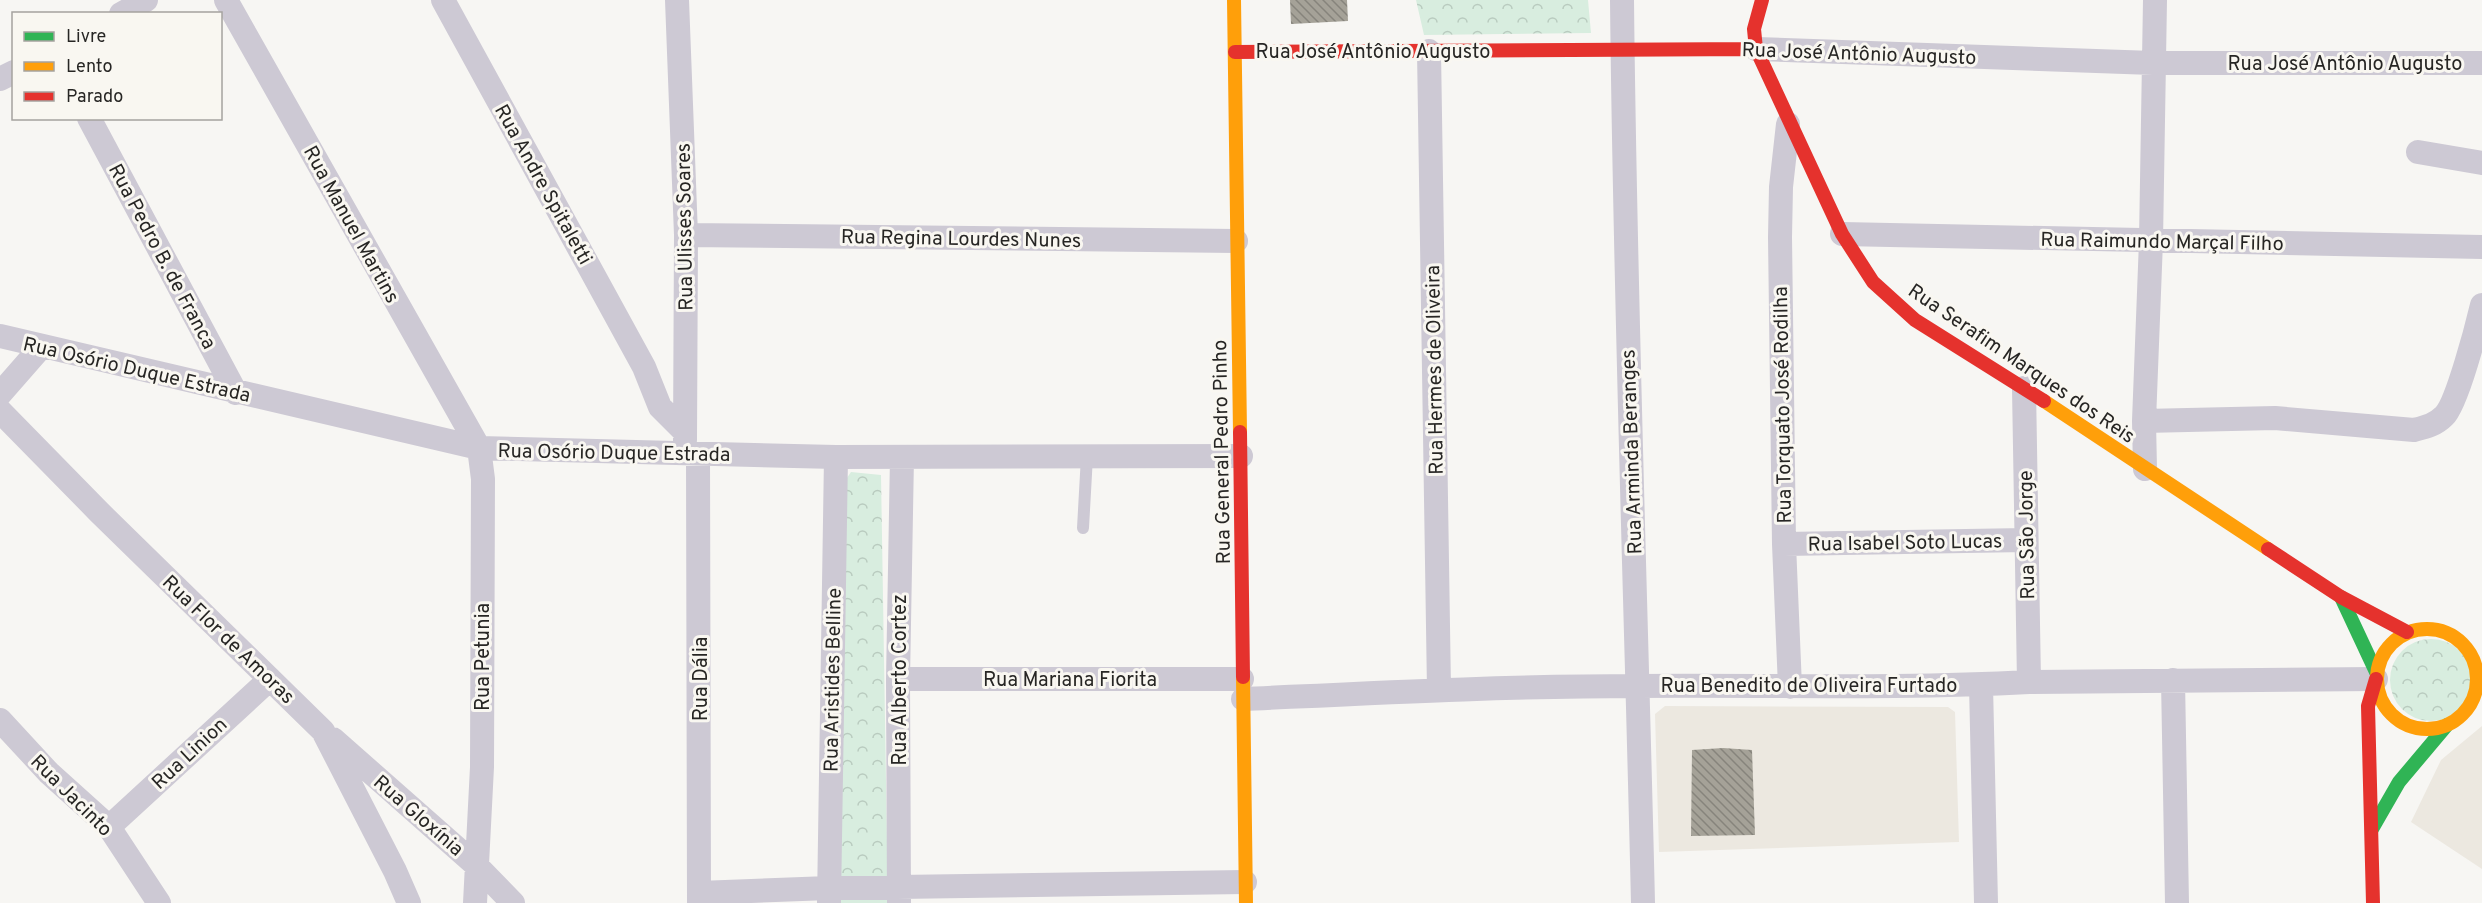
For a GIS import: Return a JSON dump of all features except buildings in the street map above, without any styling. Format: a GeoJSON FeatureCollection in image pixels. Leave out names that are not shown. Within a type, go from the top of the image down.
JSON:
{"type":"FeatureCollection","features":[{"type":"Feature","properties":{"kind":"street"},"geometry":{"type":"LineString","coordinates":[[125,12],[146,0]]}},
{"type":"Feature","properties":{"kind":"street","name":"Rua Manuel Martins"},"geometry":{"type":"LineString","coordinates":[[226,0],[478,448]]}},
{"type":"Feature","properties":{"kind":"street","name":"Rua Andre Spitaletti"},"geometry":{"type":"LineString","coordinates":[[443,0],[644,367],[660,407],[690,447]]}},
{"type":"Feature","properties":{"kind":"street","name":"Rua Ulisses Soares"},"geometry":{"type":"LineString","coordinates":[[677,0],[686,235],[684,400],[690,447]]}},
{"type":"Feature","properties":{"kind":"street","name":"Rua General Pedro Pinho"},"geometry":{"type":"LineString","coordinates":[[1234,0],[1246,893]]}},
{"type":"Feature","properties":{"kind":"street","name":"Rua Arminda Beranges"},"geometry":{"type":"LineString","coordinates":[[1622,0],[1642,903]]}},
{"type":"Feature","properties":{"kind":"street"},"geometry":{"type":"LineString","coordinates":[[1756,49],[1754,29],[1762,0]]}},
{"type":"Feature","properties":{"kind":"street"},"geometry":{"type":"LineString","coordinates":[[2145,469],[2144,421],[2151,241],[2155,0]]}},
{"type":"Feature","properties":{"kind":"street","name":"Rua José Antônio Augusto"},"geometry":{"type":"LineString","coordinates":[[1235,52],[1756,49],[2153,63],[2482,63]]}},
{"type":"Feature","properties":{"kind":"street","name":"Rua Serafim Marques dos Reis"},"geometry":{"type":"LineString","coordinates":[[1756,49],[1788,124],[1842,234],[1873,282],[1900,307],[1915,320],[2024,387],[2341,597],[2408,632]]}},
{"type":"Feature","properties":{"kind":"street","name":"Rua Hermes de Oliveira"},"geometry":{"type":"LineString","coordinates":[[1429,51],[1439,690]]}},
{"type":"Feature","properties":{"kind":"street","name":"Rua Pedro B. de Franca"},"geometry":{"type":"LineString","coordinates":[[90,120],[236,393]]}},
{"type":"Feature","properties":{"kind":"street","name":"Rua Torquato José Rodilha"},"geometry":{"type":"LineString","coordinates":[[1788,124],[1781,187],[1784,544],[1790,687]]}},
{"type":"Feature","properties":{"kind":"street"},"geometry":{"type":"LineString","coordinates":[[2418,152],[2482,163]]}},
{"type":"Feature","properties":{"kind":"street","name":"Rua Raimundo Marçal Filho"},"geometry":{"type":"LineString","coordinates":[[1842,234],[2482,247]]}},
{"type":"Feature","properties":{"kind":"street","name":"Rua Regina Lourdes Nunes"},"geometry":{"type":"LineString","coordinates":[[686,235],[1236,241]]}},
{"type":"Feature","properties":{"kind":"street"},"geometry":{"type":"LineString","coordinates":[[2144,421],[2275,418],[2393,429],[2414,430],[2432,426],[2445,415],[2454,397],[2482,305]]}},
{"type":"Feature","properties":{"kind":"street","name":"Rua Osório Duque Estrada"},"geometry":{"type":"LineString","coordinates":[[0,336],[478,448],[690,447],[836,457],[1241,456]]}},
{"type":"Feature","properties":{"kind":"street"},"geometry":{"type":"LineString","coordinates":[[0,394],[42,346]]}},
{"type":"Feature","properties":{"kind":"street","name":"Rua Andre Spitaletti"},"geometry":{"type":"LineString","coordinates":[[644,367],[684,400]]}},
{"type":"Feature","properties":{"kind":"street","name":"Rua São Jorge"},"geometry":{"type":"LineString","coordinates":[[2024,387],[2029,682]]}},
{"type":"Feature","properties":{"kind":"street","name":"Rua Flor de Amoras"},"geometry":{"type":"LineString","coordinates":[[0,411],[323,731],[396,871],[409,903]]}},
{"type":"Feature","properties":{"kind":"street","name":"Rua Dália"},"geometry":{"type":"LineString","coordinates":[[690,447],[699,898]]}},
{"type":"Feature","properties":{"kind":"street","name":"Rua Petunia"},"geometry":{"type":"LineString","coordinates":[[477,866],[482,743],[483,479],[478,448]]}},
{"type":"Feature","properties":{"kind":"street","name":"Rua Aristides Belline"},"geometry":{"type":"LineString","coordinates":[[829,895],[836,457]]}},
{"type":"Feature","properties":{"kind":"street","name":"Rua Alberto Cortez"},"geometry":{"type":"LineString","coordinates":[[899,895],[898,679],[902,457]]}},
{"type":"Feature","properties":{"kind":"street","name":"Rua Isabel Soto Lucas"},"geometry":{"type":"LineString","coordinates":[[1784,544],[2026,540]]}},
{"type":"Feature","properties":{"kind":"street"},"geometry":{"type":"LineString","coordinates":[[2341,597],[2377,677],[2380,695],[2388,710],[2401,722],[2417,728],[2434,729],[2447,725]]}},
{"type":"Feature","properties":{"kind":"street"},"geometry":{"type":"LineString","coordinates":[[2373,903],[2368,706],[2386,649],[2408,632],[2424,628],[2441,630],[2457,638],[2469,650],[2476,665],[2478,682],[2474,699],[2464,713]]}},
{"type":"Feature","properties":{"kind":"street"},"geometry":{"type":"LineString","coordinates":[[2457,638],[2482,641]]}},
{"type":"Feature","properties":{"kind":"street","name":"Rua Benedito de Oliveira Furtado"},"geometry":{"type":"LineString","coordinates":[[1243,689],[1790,687],[2377,677]]}},
{"type":"Feature","properties":{"kind":"street","name":"Rua Linion"},"geometry":{"type":"LineString","coordinates":[[109,827],[270,679]]}},
{"type":"Feature","properties":{"kind":"street","name":"Rua Mariana Fiorita"},"geometry":{"type":"LineString","coordinates":[[898,679],[1243,689]]}},
{"type":"Feature","properties":{"kind":"street"},"geometry":{"type":"LineString","coordinates":[[2173,680],[2176,903]]}},
{"type":"Feature","properties":{"kind":"street"},"geometry":{"type":"LineString","coordinates":[[1981,684],[1986,903]]}},
{"type":"Feature","properties":{"kind":"street"},"geometry":{"type":"LineString","coordinates":[[2372,829],[2399,782],[2447,725],[2482,704]]}},
{"type":"Feature","properties":{"kind":"street","name":"Rua Jacinto"},"geometry":{"type":"LineString","coordinates":[[0,720],[49,773],[109,827],[159,903]]}},
{"type":"Feature","properties":{"kind":"street","name":"Rua Gloxínia"},"geometry":{"type":"LineString","coordinates":[[323,731],[477,866],[513,903]]}},
{"type":"Feature","properties":{"kind":"street"},"geometry":{"type":"LineString","coordinates":[[475,903],[477,866]]}},
{"type":"Feature","properties":{"kind":"street"},"geometry":{"type":"LineString","coordinates":[[699,898],[829,895],[1246,893]]}},
{"type":"Feature","properties":{"kind":"lane"},"geometry":{"type":"LineString","coordinates":[[1083,528],[1087,456]]}},
{"type":"Feature","properties":{"kind":"shaded area"},"geometry":{"type":"Polygon","coordinates":[[[1665,706],[1948,707],[1955,712],[1959,842],[1659,852],[1655,714],[1665,706]]]}},
{"type":"Feature","properties":{"kind":"shaded area"},"geometry":{"type":"Polygon","coordinates":[[[2482,726],[2482,869],[2411,822],[2441,760],[2482,726]]]}},
{"type":"Feature","properties":{"kind":"green space"},"geometry":{"type":"Polygon","coordinates":[[[1416,0],[1588,0],[1591,33],[1424,35],[1416,0]]]}},
{"type":"Feature","properties":{"kind":"green space"},"geometry":{"type":"Polygon","coordinates":[[[851,472],[881,475],[888,903],[835,903],[838,491],[851,472]]]}},
{"type":"Feature","properties":{"kind":"green space"},"geometry":{"type":"Polygon","coordinates":[[[2431,639],[2447,642],[2460,651],[2469,664],[2472,680],[2469,696],[2460,709],[2447,718],[2431,721],[2415,718],[2402,709],[2393,696],[2390,680],[2393,664],[2402,651],[2415,642],[2431,639]]]}},
{"type":"Feature","properties":{"kind":"traffic: fast"},"geometry":{"type":"LineString","coordinates":[[2341,597],[2377,674]]}},
{"type":"Feature","properties":{"kind":"traffic: fast"},"geometry":{"type":"LineString","coordinates":[[2372,829],[2399,782],[2447,725]]}},
{"type":"Feature","properties":{"kind":"traffic: slow"},"geometry":{"type":"LineString","coordinates":[[1234,0],[1240,432]]}},
{"type":"Feature","properties":{"kind":"traffic: slow"},"geometry":{"type":"LineString","coordinates":[[2044,401],[2268,549]]}},
{"type":"Feature","properties":{"kind":"traffic: slow"},"geometry":{"type":"LineString","coordinates":[[2427,629],[2455,637],[2469,651],[2477,679],[2469,707],[2455,721],[2427,729],[2399,721],[2385,707],[2377,679],[2385,651],[2399,637],[2427,629]]}},
{"type":"Feature","properties":{"kind":"traffic: slow"},"geometry":{"type":"LineString","coordinates":[[1243,677],[1246,903]]}},
{"type":"Feature","properties":{"kind":"traffic: jam"},"geometry":{"type":"LineString","coordinates":[[1762,0],[1754,29],[1756,49],[1842,234],[1873,282],[1915,320],[2044,401]]}},
{"type":"Feature","properties":{"kind":"traffic: jam"},"geometry":{"type":"LineString","coordinates":[[1235,52],[1756,49]]}},
{"type":"Feature","properties":{"kind":"traffic: jam"},"geometry":{"type":"LineString","coordinates":[[1240,432],[1243,677]]}},
{"type":"Feature","properties":{"kind":"traffic: jam"},"geometry":{"type":"LineString","coordinates":[[2268,549],[2341,597],[2407,632]]}},
{"type":"Feature","properties":{"kind":"traffic: jam"},"geometry":{"type":"LineString","coordinates":[[2373,903],[2368,706],[2376,679]]}}]}
